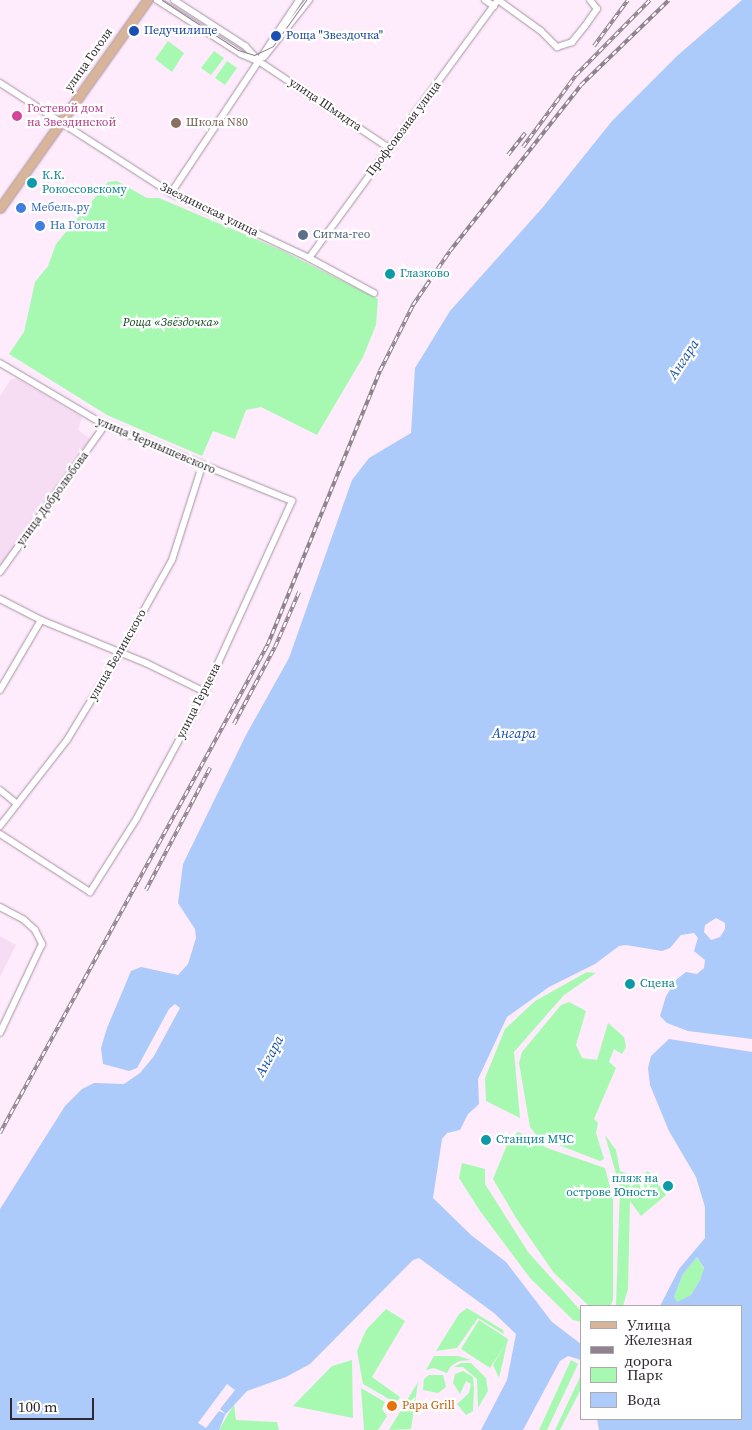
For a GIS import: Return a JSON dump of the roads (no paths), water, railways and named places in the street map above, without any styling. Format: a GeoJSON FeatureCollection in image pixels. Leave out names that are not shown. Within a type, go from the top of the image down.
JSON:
{"type":"FeatureCollection","features":[{"type":"Feature","properties":{"kind":"main road","name":"улица Гоголя"},"geometry":{"type":"LineString","coordinates":[[0,208],[147,0]]}},
{"type":"Feature","properties":{"kind":"street","name":"улица Шмидта"},"geometry":{"type":"LineString","coordinates":[[157,0],[241,54],[260,62],[389,148]]}},
{"type":"Feature","properties":{"kind":"street","name":"улица Шмидта"},"geometry":{"type":"LineString","coordinates":[[174,0],[245,46],[260,62]]}},
{"type":"Feature","properties":{"kind":"street"},"geometry":{"type":"LineString","coordinates":[[171,193],[260,62],[299,0]]}},
{"type":"Feature","properties":{"kind":"street"},"geometry":{"type":"LineString","coordinates":[[260,62],[276,45],[309,0]]}},
{"type":"Feature","properties":{"kind":"street"},"geometry":{"type":"LineString","coordinates":[[485,0],[496,2],[542,31],[557,47],[572,42],[597,9],[590,0]]}},
{"type":"Feature","properties":{"kind":"street","name":"Профсоюзная улица"},"geometry":{"type":"LineString","coordinates":[[309,258],[496,2]]}},
{"type":"Feature","properties":{"kind":"street","name":"Звездинская улица"},"geometry":{"type":"LineString","coordinates":[[0,83],[171,193],[309,258],[374,292]]}},
{"type":"Feature","properties":{"kind":"street","name":"улица Чернышевского"},"geometry":{"type":"LineString","coordinates":[[0,363],[105,425],[292,501]]}},
{"type":"Feature","properties":{"kind":"street","name":"улица Добролюбова"},"geometry":{"type":"LineString","coordinates":[[0,572],[105,425]]}},
{"type":"Feature","properties":{"kind":"street","name":"улица Белинского"},"geometry":{"type":"LineString","coordinates":[[0,826],[67,740],[120,653],[172,560],[202,466]]}},
{"type":"Feature","properties":{"kind":"street","name":"улица Герцена"},"geometry":{"type":"LineString","coordinates":[[0,834],[90,892],[138,818],[205,692],[292,501]]}},
{"type":"Feature","properties":{"kind":"street"},"geometry":{"type":"LineString","coordinates":[[0,599],[41,620],[120,653],[205,692]]}},
{"type":"Feature","properties":{"kind":"street"},"geometry":{"type":"LineString","coordinates":[[0,690],[41,620]]}},
{"type":"Feature","properties":{"kind":"street"},"geometry":{"type":"LineString","coordinates":[[0,790],[17,804]]}},
{"type":"Feature","properties":{"kind":"street"},"geometry":{"type":"LineString","coordinates":[[0,907],[24,920],[35,930],[42,944],[0,1033]]}},
{"type":"Feature","properties":{"kind":"water","name":"Ангара"},"geometry":{"type":"Polygon","coordinates":[[[742,0],[752,0],[752,1039],[688,1031],[667,1023],[660,1016],[666,996],[677,979],[686,972],[697,974],[704,968],[705,960],[694,951],[698,938],[694,933],[681,935],[670,948],[662,951],[626,945],[619,946],[595,964],[549,987],[507,1017],[478,1079],[479,1104],[468,1114],[460,1130],[447,1133],[442,1139],[433,1198],[471,1235],[506,1262],[552,1322],[580,1343],[580,1360],[568,1356],[560,1361],[523,1430],[481,1430],[507,1380],[516,1334],[494,1313],[419,1258],[413,1260],[310,1364],[286,1377],[247,1391],[225,1415],[219,1430],[0,1430],[0,1209],[65,1106],[82,1089],[94,1083],[124,1084],[140,1073],[154,1056],[180,1008],[175,1004],[169,1009],[137,1068],[129,1071],[103,1064],[101,1048],[107,1028],[131,971],[141,967],[178,975],[188,964],[196,938],[195,929],[178,903],[183,864],[246,735],[289,658],[352,480],[369,458],[411,433],[415,368],[450,311],[543,207],[612,121],[678,55],[742,0]],[[716,918],[705,925],[704,932],[711,940],[720,937],[725,929],[725,923],[716,918]]]}},
{"type":"Feature","properties":{"kind":"water"},"geometry":{"type":"Polygon","coordinates":[[[669,1039],[752,1052],[752,1430],[599,1430],[597,1420],[742,1420],[742,1305],[661,1305],[679,1269],[705,1238],[705,1207],[696,1177],[669,1131],[650,1085],[648,1068],[651,1056],[669,1039]],[[697,1257],[683,1274],[674,1297],[677,1302],[691,1295],[700,1280],[704,1268],[697,1257]]]}},
{"type":"Feature","properties":{"kind":"tram line"},"geometry":{"type":"LineString","coordinates":[[162,0],[238,50],[254,55],[273,46],[306,0]]}},
{"type":"Feature","properties":{"kind":"railway"},"geometry":{"type":"LineString","coordinates":[[594,46],[628,0]]}},
{"type":"Feature","properties":{"kind":"railway"},"geometry":{"type":"LineString","coordinates":[[523,147],[576,75],[650,0]]}},
{"type":"Feature","properties":{"kind":"railway"},"geometry":{"type":"LineString","coordinates":[[0,1133],[268,644],[380,371],[413,305],[450,251],[581,85],[669,0]]}},
{"type":"Feature","properties":{"kind":"railway"},"geometry":{"type":"LineString","coordinates":[[508,155],[525,133]]}},
{"type":"Feature","properties":{"kind":"railway"},"geometry":{"type":"LineString","coordinates":[[234,724],[275,647],[299,592]]}},
{"type":"Feature","properties":{"kind":"railway"},"geometry":{"type":"LineString","coordinates":[[146,890],[210,768]]}},
{"type":"Feature","properties":{"kind":"place","name":"Педучилище"},"geometry":{"type":"Point","coordinates":[134,31]}},
{"type":"Feature","properties":{"kind":"place","name":"Роща \"Звездочка\""},"geometry":{"type":"Point","coordinates":[276,36]}},
{"type":"Feature","properties":{"kind":"place","name":"Гостевой дом на Звездинской"},"geometry":{"type":"Point","coordinates":[17,116]}},
{"type":"Feature","properties":{"kind":"place","name":"Школа N80"},"geometry":{"type":"Point","coordinates":[176,123]}},
{"type":"Feature","properties":{"kind":"place","name":"К.К. Рокоссовскому"},"geometry":{"type":"Point","coordinates":[32,183]}},
{"type":"Feature","properties":{"kind":"place","name":"Мебель.ру"},"geometry":{"type":"Point","coordinates":[21,208]}},
{"type":"Feature","properties":{"kind":"place","name":"На Гоголя"},"geometry":{"type":"Point","coordinates":[40,226]}},
{"type":"Feature","properties":{"kind":"place","name":"Сигма-гео"},"geometry":{"type":"Point","coordinates":[303,235]}},
{"type":"Feature","properties":{"kind":"place","name":"Глазково"},"geometry":{"type":"Point","coordinates":[390,274]}},
{"type":"Feature","properties":{"kind":"place","name":"Сцена"},"geometry":{"type":"Point","coordinates":[630,984]}},
{"type":"Feature","properties":{"kind":"place","name":"Станция МЧС"},"geometry":{"type":"Point","coordinates":[486,1140]}},
{"type":"Feature","properties":{"kind":"place","name":"пляж на острове Юность"},"geometry":{"type":"Point","coordinates":[668,1186]}},
{"type":"Feature","properties":{"kind":"place","name":"Papa Grill"},"geometry":{"type":"Point","coordinates":[392,1406]}},
{"type":"Feature","properties":{"kind":"park label","name":"Роща «Звёздочка»"},"geometry":{"type":"Point","coordinates":[171,323]}}]}
